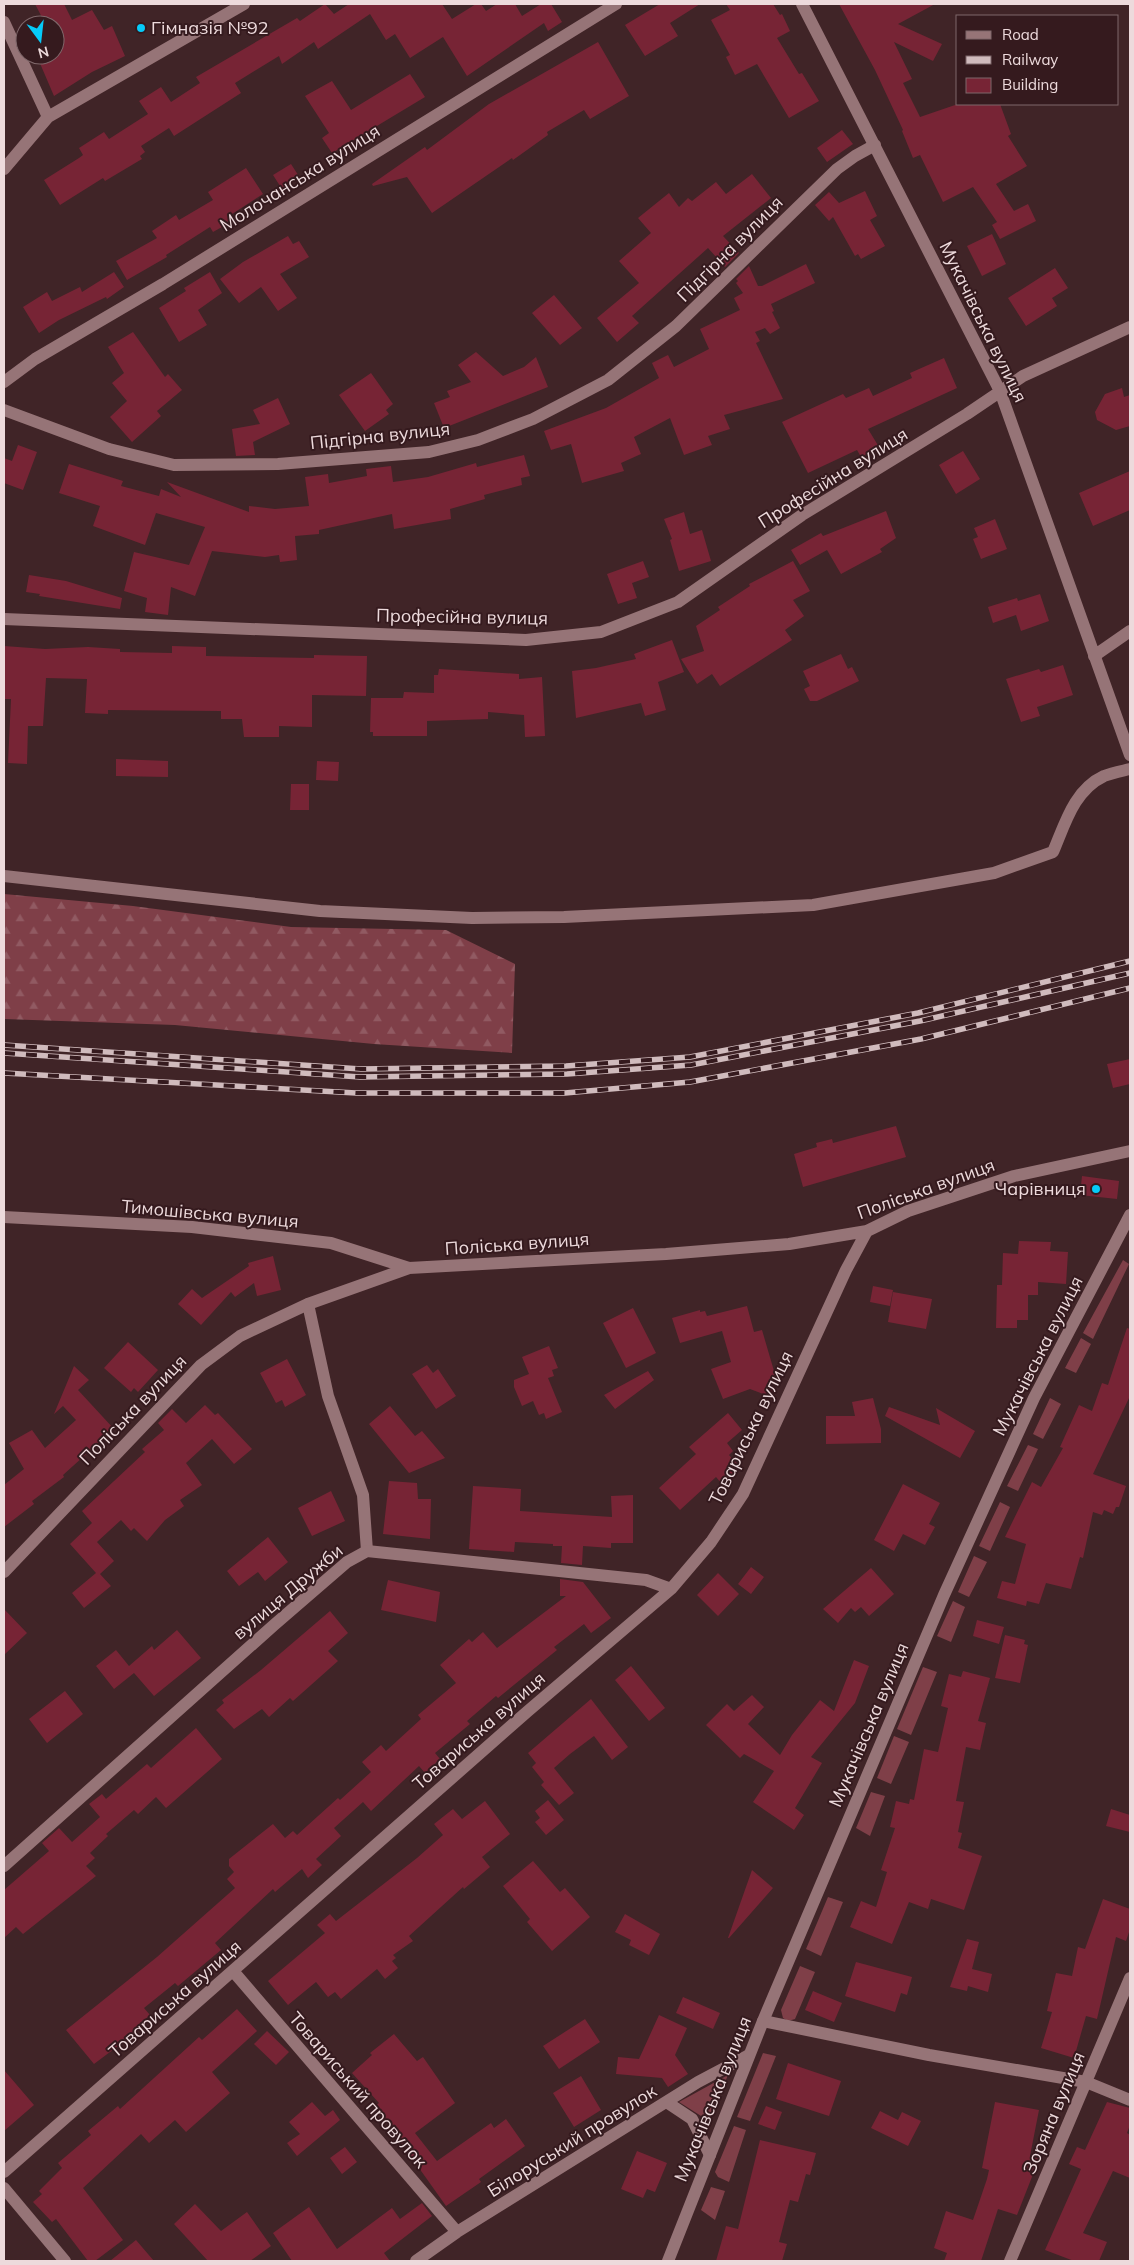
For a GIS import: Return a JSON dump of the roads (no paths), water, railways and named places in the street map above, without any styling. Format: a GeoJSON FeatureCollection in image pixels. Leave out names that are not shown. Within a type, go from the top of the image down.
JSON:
{"type":"FeatureCollection","features":[{"type":"Feature","properties":{"kind":"street"},"geometry":{"type":"LineString","coordinates":[[4,169],[48,117],[244,4]]}},
{"type":"Feature","properties":{"kind":"street","name":"Молочанська вулиця"},"geometry":{"type":"LineString","coordinates":[[4,382],[35,360],[163,284],[616,4]]}},
{"type":"Feature","properties":{"kind":"street","name":"Мукачівська вулиця"},"geometry":{"type":"LineString","coordinates":[[802,4],[1000,391],[1130,755]]}},
{"type":"Feature","properties":{"kind":"street"},"geometry":{"type":"LineString","coordinates":[[4,22],[48,117]]}},
{"type":"Feature","properties":{"kind":"street","name":"Підгірна вулиця"},"geometry":{"type":"LineString","coordinates":[[4,410],[109,449],[174,465],[222,466],[287,463],[429,452],[478,440],[533,419],[608,380],[676,326],[836,169],[875,144]]}},
{"type":"Feature","properties":{"kind":"street","name":"Професійна вулиця"},"geometry":{"type":"LineString","coordinates":[[4,619],[526,640],[601,632],[678,602],[802,515],[1023,376],[1130,327]]}},
{"type":"Feature","properties":{"kind":"street"},"geometry":{"type":"LineString","coordinates":[[1094,656],[1130,631]]}},
{"type":"Feature","properties":{"kind":"street"},"geometry":{"type":"LineString","coordinates":[[4,876],[320,911],[472,918],[564,917],[814,905],[994,873],[1053,852],[1067,817],[1083,790],[1104,776],[1130,769]]}},
{"type":"Feature","properties":{"kind":"street","name":"Поліська вулиця"},"geometry":{"type":"LineString","coordinates":[[4,1572],[201,1365],[240,1336],[308,1304],[409,1268],[666,1254],[789,1244],[867,1231],[908,1210],[1014,1176],[1130,1151]]}},
{"type":"Feature","properties":{"kind":"street","name":"Мукачівська вулиця"},"geometry":{"type":"LineString","coordinates":[[668,2261],[763,2021],[944,1594],[1034,1398],[1130,1215]]}},
{"type":"Feature","properties":{"kind":"street","name":"Тимошівська вулиця"},"geometry":{"type":"LineString","coordinates":[[4,1218],[192,1227],[331,1243],[409,1268]]}},
{"type":"Feature","properties":{"kind":"street","name":"Товариська вулиця"},"geometry":{"type":"LineString","coordinates":[[4,2172],[528,1711],[671,1589],[711,1542],[743,1494],[846,1270],[867,1231]]}},
{"type":"Feature","properties":{"kind":"street"},"geometry":{"type":"LineString","coordinates":[[308,1304],[328,1396],[363,1495],[367,1550]]}},
{"type":"Feature","properties":{"kind":"street","name":"вулиця Дружби"},"geometry":{"type":"LineString","coordinates":[[4,1866],[274,1625],[347,1562],[367,1550],[646,1580],[671,1589]]}},
{"type":"Feature","properties":{"kind":"street","name":"Товариський провулок"},"geometry":{"type":"LineString","coordinates":[[233,1971],[457,2232]]}},
{"type":"Feature","properties":{"kind":"street","name":"Зоряна вулиця"},"geometry":{"type":"LineString","coordinates":[[1010,2261],[1130,1978]]}},
{"type":"Feature","properties":{"kind":"street"},"geometry":{"type":"LineString","coordinates":[[763,2021],[929,2055],[1086,2082],[1130,2100]]}},
{"type":"Feature","properties":{"kind":"street","name":"Білоруський провулок"},"geometry":{"type":"LineString","coordinates":[[416,2261],[457,2232],[668,2103],[698,2082],[750,2055]]}},
{"type":"Feature","properties":{"kind":"street"},"geometry":{"type":"LineString","coordinates":[[668,2103],[692,2119],[710,2154]]}},
{"type":"Feature","properties":{"kind":"street"},"geometry":{"type":"LineString","coordinates":[[4,2188],[65,2261]]}},
{"type":"Feature","properties":{"kind":"railway"},"geometry":{"type":"LineString","coordinates":[[4,1045],[361,1069],[566,1066],[690,1057],[918,1013],[1130,961]]}},
{"type":"Feature","properties":{"kind":"railway"},"geometry":{"type":"LineString","coordinates":[[4,1053],[360,1077],[567,1074],[691,1065],[920,1021],[1130,973]]}},
{"type":"Feature","properties":{"kind":"railway"},"geometry":{"type":"LineString","coordinates":[[4,1073],[356,1093],[565,1093],[690,1082],[921,1039],[1130,988]]}},
{"type":"Feature","properties":{"kind":"place","name":"Гімназія №92"},"geometry":{"type":"Point","coordinates":[141,28]}},
{"type":"Feature","properties":{"kind":"place","name":"Чарівниця"},"geometry":{"type":"Point","coordinates":[1096,1189]}}]}
